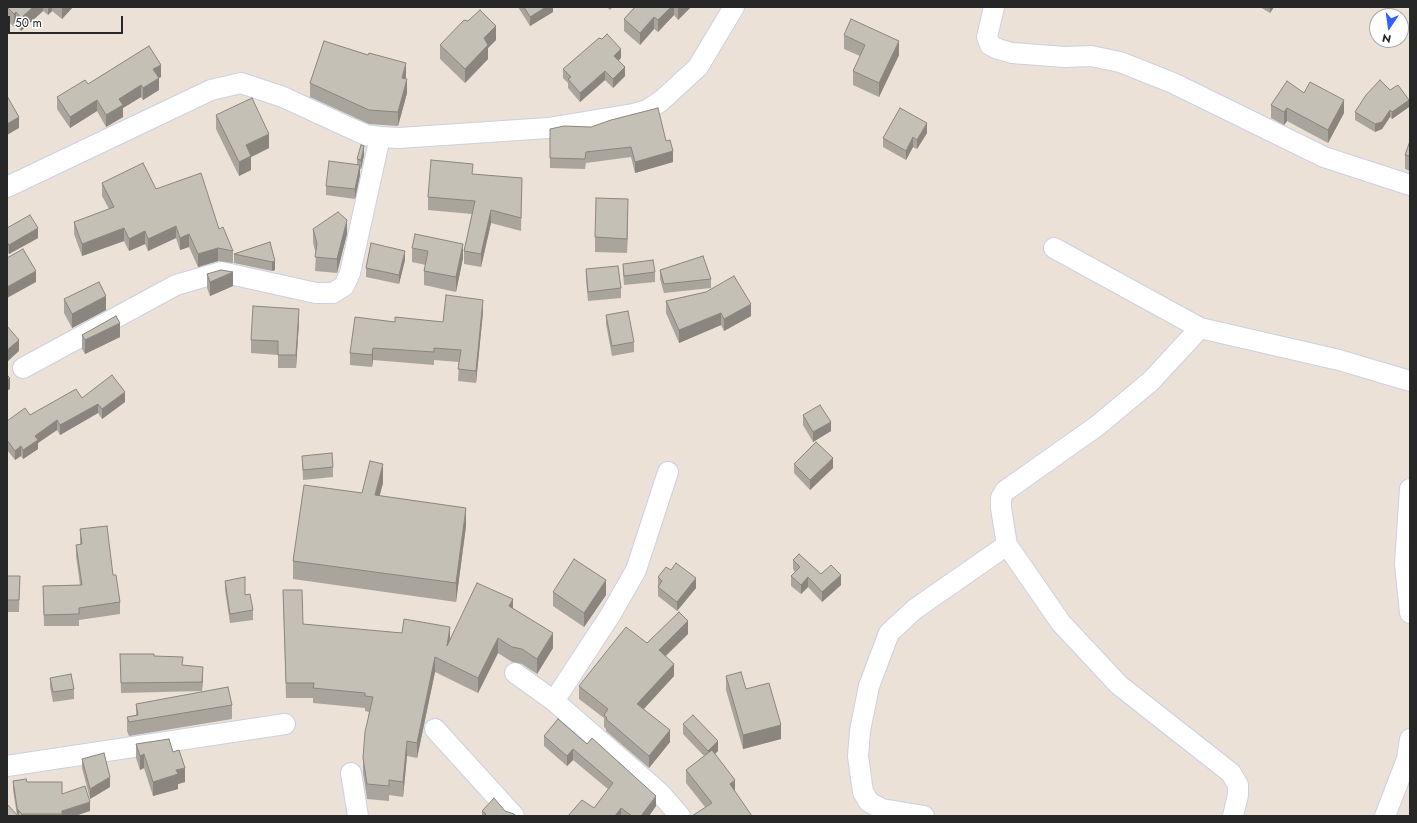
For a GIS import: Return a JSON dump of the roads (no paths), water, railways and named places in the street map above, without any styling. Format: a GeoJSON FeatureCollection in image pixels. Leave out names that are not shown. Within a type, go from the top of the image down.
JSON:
{"type":"FeatureCollection","features":[{"type":"Feature","properties":{"kind":"street"},"geometry":{"type":"LineString","coordinates":[[7,187],[212,90],[241,83],[283,97],[366,135],[380,137],[405,138],[548,128],[646,110],[661,101],[698,67],[734,7]]}},
{"type":"Feature","properties":{"kind":"street"},"geometry":{"type":"LineString","coordinates":[[994,7],[987,37],[990,45],[998,49],[1012,53],[1065,57],[1091,56],[1120,62],[1173,83],[1324,157],[1410,185]]}},
{"type":"Feature","properties":{"kind":"street"},"geometry":{"type":"LineString","coordinates":[[23,368],[176,285],[221,272],[316,293],[333,293],[344,286],[350,273],[380,137]]}},
{"type":"Feature","properties":{"kind":"street"},"geometry":{"type":"LineString","coordinates":[[1054,248],[1200,328],[1339,360],[1410,381]]}},
{"type":"Feature","properties":{"kind":"street"},"geometry":{"type":"LineString","coordinates":[[1200,328],[1151,381],[1097,426],[1005,491],[1001,498],[1001,508],[1007,545],[1060,623],[1119,685],[1231,773],[1238,785],[1238,795],[1232,816]]}},
{"type":"Feature","properties":{"kind":"street"},"geometry":{"type":"LineString","coordinates":[[554,701],[611,614],[636,570],[668,472]]}},
{"type":"Feature","properties":{"kind":"street"},"geometry":{"type":"LineString","coordinates":[[1410,490],[1405,564],[1410,613]]}},
{"type":"Feature","properties":{"kind":"street"},"geometry":{"type":"LineString","coordinates":[[924,816],[881,813],[868,802],[863,792],[858,756],[860,731],[869,686],[889,633],[915,609],[1007,545]]}},
{"type":"Feature","properties":{"kind":"street"},"geometry":{"type":"LineString","coordinates":[[516,673],[554,701],[660,793],[680,816]]}},
{"type":"Feature","properties":{"kind":"street"},"geometry":{"type":"LineString","coordinates":[[7,766],[285,724]]}},
{"type":"Feature","properties":{"kind":"street"},"geometry":{"type":"LineString","coordinates":[[435,729],[514,816]]}},
{"type":"Feature","properties":{"kind":"street"},"geometry":{"type":"LineString","coordinates":[[1385,816],[1407,759],[1410,739]]}},
{"type":"Feature","properties":{"kind":"street"},"geometry":{"type":"LineString","coordinates":[[351,773],[358,816]]}}]}
